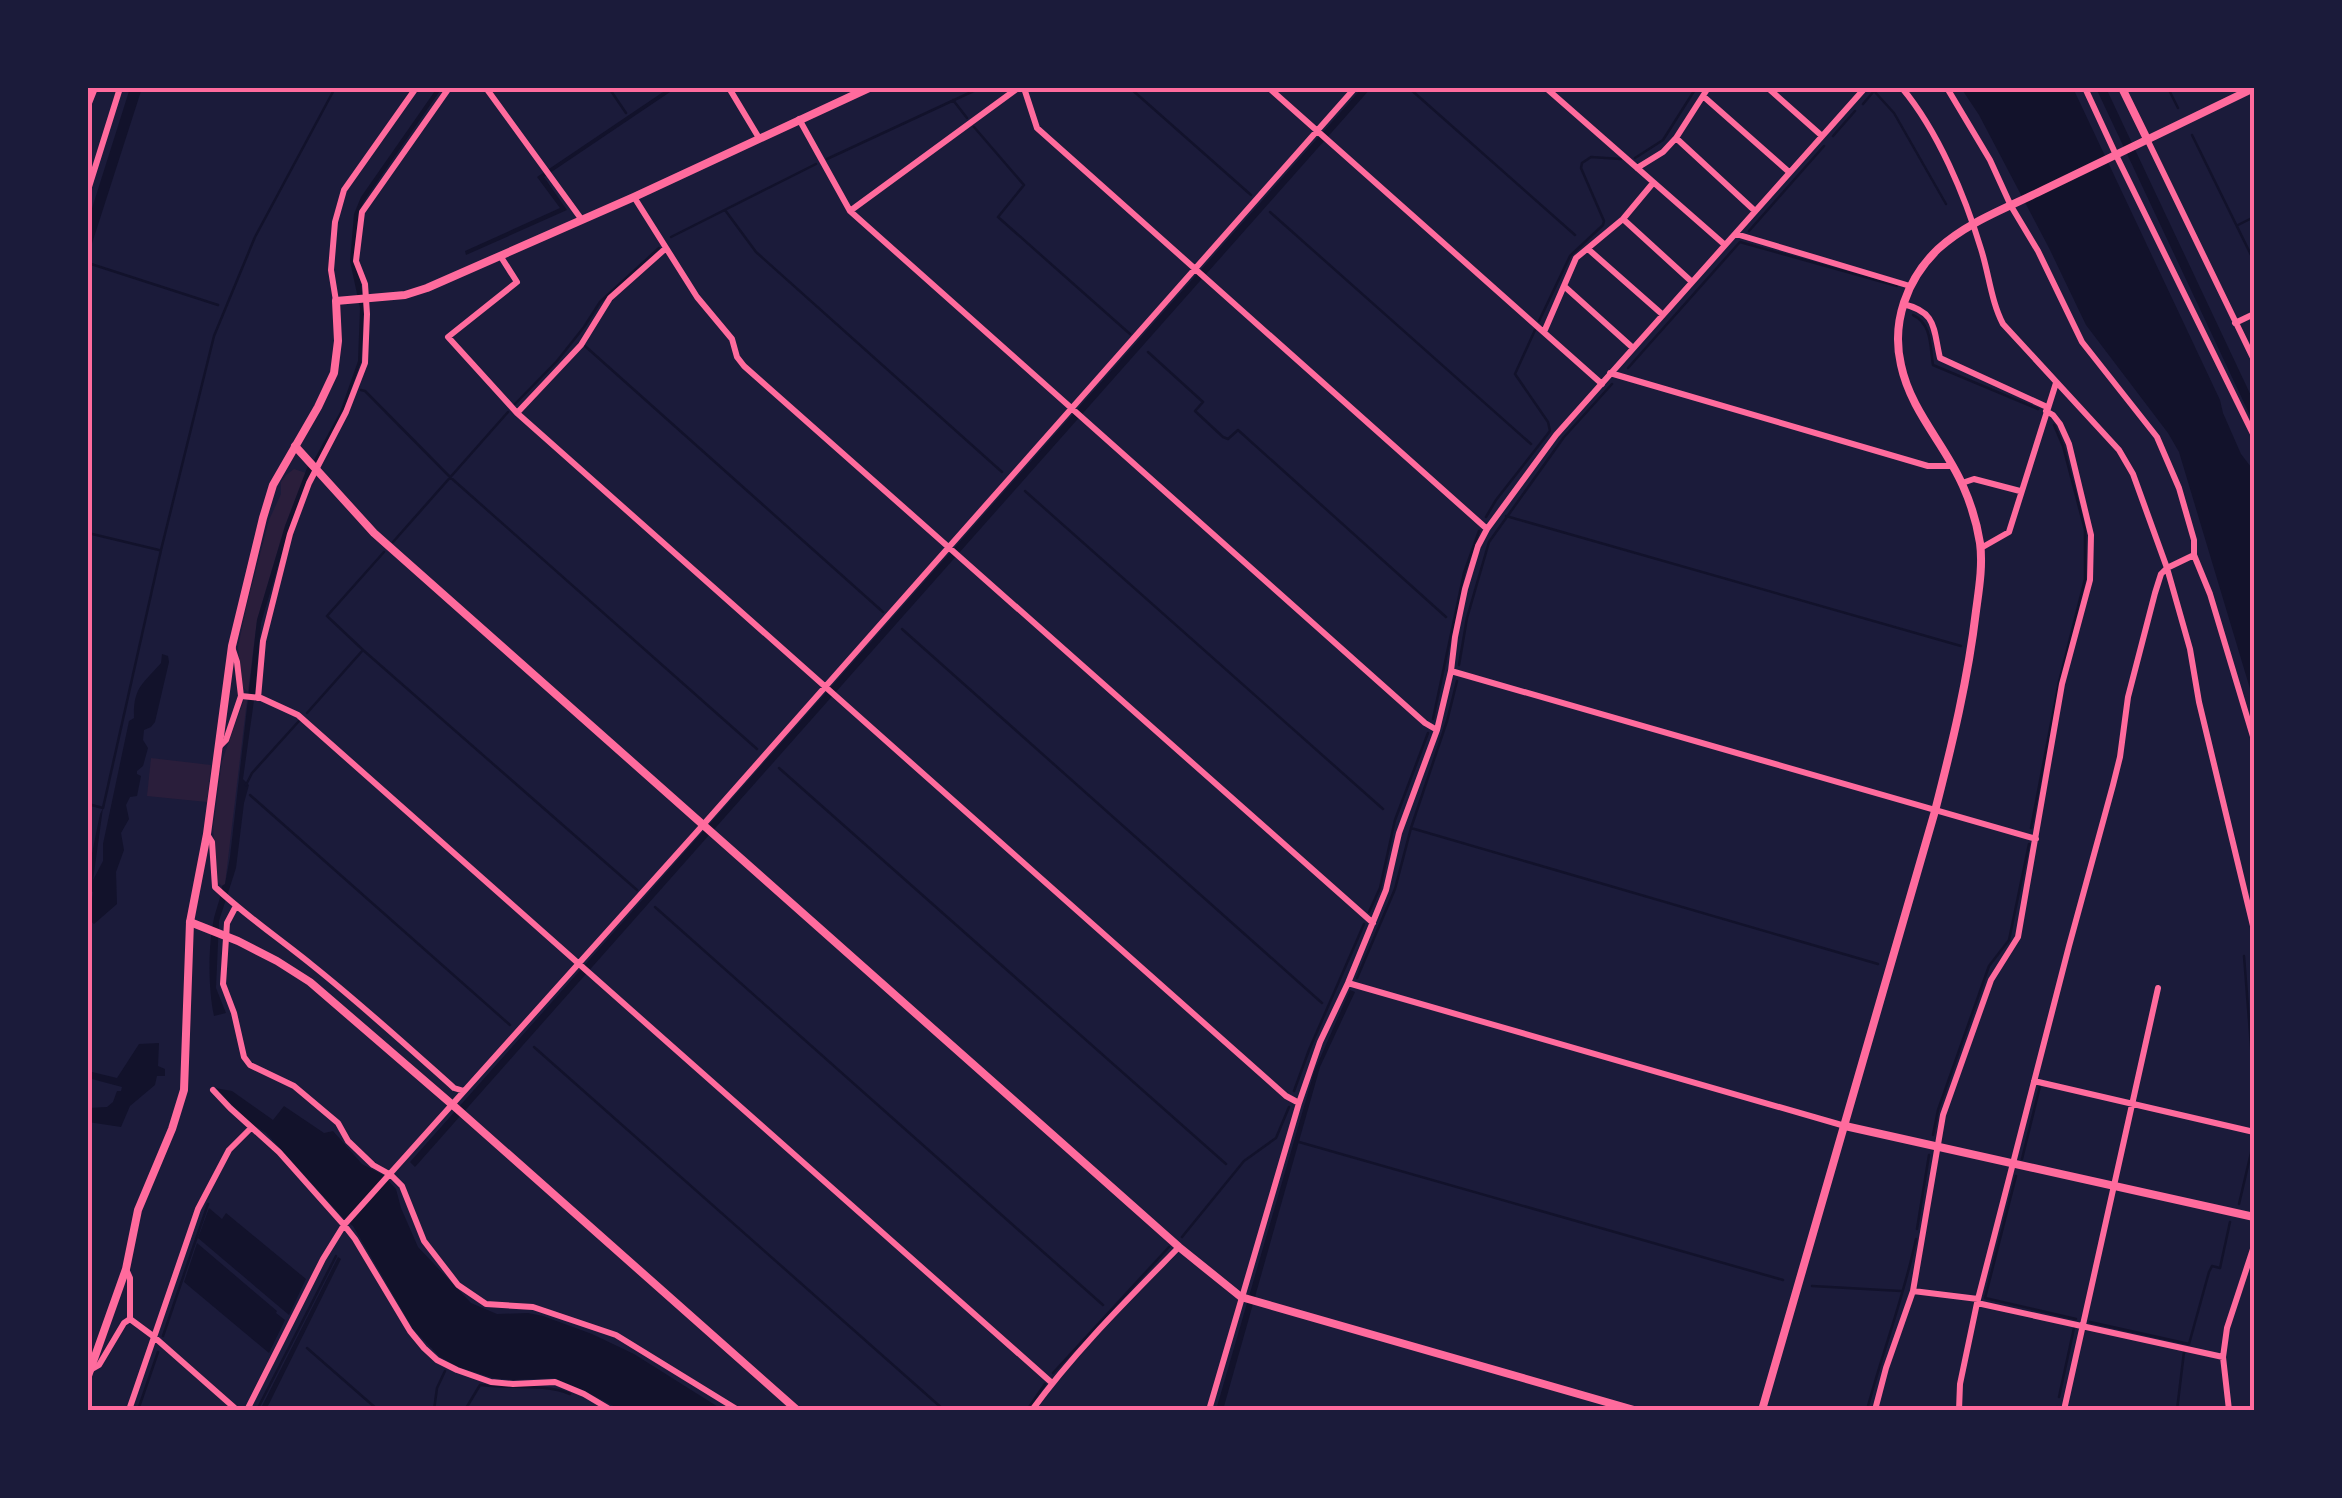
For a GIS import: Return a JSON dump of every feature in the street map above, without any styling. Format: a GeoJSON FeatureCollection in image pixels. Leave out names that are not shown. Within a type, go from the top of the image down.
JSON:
{"type":"FeatureCollection","features":[{"type":"Feature","properties":{"kind":"street"},"geometry":{"type":"LineString","coordinates":[[88,103],[94,88]]}},
{"type":"Feature","properties":{"kind":"street"},"geometry":{"type":"LineString","coordinates":[[88,190],[120,88]]}},
{"type":"Feature","properties":{"kind":"street"},"geometry":{"type":"LineString","coordinates":[[89,1373],[126,1269],[138,1210],[184,1090],[190,922],[208,834],[232,646],[273,485],[334,373],[338,341],[331,270],[335,222],[344,190],[416,88]]}},
{"type":"Feature","properties":{"kind":"street"},"geometry":{"type":"LineString","coordinates":[[218,748],[250,697],[290,534],[309,482],[352,399],[365,363],[365,284],[356,261],[362,212],[449,88]]}},
{"type":"Feature","properties":{"kind":"street"},"geometry":{"type":"LineString","coordinates":[[486,88],[582,220]]}},
{"type":"Feature","properties":{"kind":"street"},"geometry":{"type":"LineString","coordinates":[[729,88],[759,138]]}},
{"type":"Feature","properties":{"kind":"street"},"geometry":{"type":"LineString","coordinates":[[336,301],[405,295],[427,288],[869,88]]}},
{"type":"Feature","properties":{"kind":"street"},"geometry":{"type":"LineString","coordinates":[[850,210],[1021,88],[1036,128],[1487,528]]}},
{"type":"Feature","properties":{"kind":"street"},"geometry":{"type":"LineString","coordinates":[[1269,88],[1602,384]]}},
{"type":"Feature","properties":{"kind":"street"},"geometry":{"type":"LineString","coordinates":[[246,1410],[322,1259],[344,1224],[454,1106],[464,1090],[584,967],[703,825],[951,551],[1071,406],[1198,272],[1355,88]]}},
{"type":"Feature","properties":{"kind":"street"},"geometry":{"type":"LineString","coordinates":[[1546,88],[1725,245]]}},
{"type":"Feature","properties":{"kind":"street"},"geometry":{"type":"LineString","coordinates":[[1637,168],[1663,152],[1676,138],[1708,88]]}},
{"type":"Feature","properties":{"kind":"street"},"geometry":{"type":"LineString","coordinates":[[1768,88],[1822,136]]}},
{"type":"Feature","properties":{"kind":"street"},"geometry":{"type":"LineString","coordinates":[[1902,88],[1940,146],[1974,224],[1995,310],[2126,460],[2167,568],[2190,649],[2254,930]]}},
{"type":"Feature","properties":{"kind":"street"},"geometry":{"type":"LineString","coordinates":[[1948,88],[2014,204],[2082,342],[2164,449],[2254,740]]}},
{"type":"Feature","properties":{"kind":"street"},"geometry":{"type":"LineString","coordinates":[[2086,88],[2115,155],[2252,425],[2254,436]]}},
{"type":"Feature","properties":{"kind":"street"},"geometry":{"type":"LineString","coordinates":[[2122,88],[2254,360]]}},
{"type":"Feature","properties":{"kind":"street"},"geometry":{"type":"LineString","coordinates":[[1762,1410],[1935,811],[1960,711],[1976,610],[1981,548],[1974,518],[1962,483],[1922,418],[1901,368],[1898,332],[1910,286],[1937,250],[1974,224],[2254,88]]}},
{"type":"Feature","properties":{"kind":"street"},"geometry":{"type":"LineString","coordinates":[[1209,1410],[1298,1103],[1386,890],[1399,833],[1436,730],[1478,546],[1556,434],[1860,89]]}},
{"type":"Feature","properties":{"kind":"street"},"geometry":{"type":"LineString","coordinates":[[1703,96],[1790,172]]}},
{"type":"Feature","properties":{"kind":"street"},"geometry":{"type":"LineString","coordinates":[[799,120],[850,210],[1436,730]]}},
{"type":"Feature","properties":{"kind":"street"},"geometry":{"type":"LineString","coordinates":[[1676,138],[1756,211]]}},
{"type":"Feature","properties":{"kind":"street"},"geometry":{"type":"LineString","coordinates":[[1544,332],[1576,258],[1622,219],[1653,183]]}},
{"type":"Feature","properties":{"kind":"street"},"geometry":{"type":"LineString","coordinates":[[634,197],[697,297],[732,340],[744,366],[1373,923]]}},
{"type":"Feature","properties":{"kind":"street"},"geometry":{"type":"LineString","coordinates":[[1622,219],[1692,282]]}},
{"type":"Feature","properties":{"kind":"street"},"geometry":{"type":"LineString","coordinates":[[1736,234],[1910,286]]}},
{"type":"Feature","properties":{"kind":"street"},"geometry":{"type":"LineString","coordinates":[[1588,248],[1663,314]]}},
{"type":"Feature","properties":{"kind":"street"},"geometry":{"type":"LineString","coordinates":[[517,413],[581,345],[610,298],[665,249]]}},
{"type":"Feature","properties":{"kind":"street"},"geometry":{"type":"LineString","coordinates":[[501,257],[517,282],[448,337],[517,413],[1298,1103]]}},
{"type":"Feature","properties":{"kind":"street"},"geometry":{"type":"LineString","coordinates":[[1564,286],[1633,348]]}},
{"type":"Feature","properties":{"kind":"street"},"geometry":{"type":"LineString","coordinates":[[1875,1410],[1913,1291],[1943,1115],[1991,980],[2018,937],[2062,684],[2090,580],[2091,535],[2069,444],[2053,415],[1940,358],[1930,319],[1920,308],[1904,304]]}},
{"type":"Feature","properties":{"kind":"street"},"geometry":{"type":"LineString","coordinates":[[2235,323],[2254,314]]}},
{"type":"Feature","properties":{"kind":"street"},"geometry":{"type":"LineString","coordinates":[[1610,374],[1928,466],[1952,466]]}},
{"type":"Feature","properties":{"kind":"street"},"geometry":{"type":"LineString","coordinates":[[1981,548],[2009,532],[2056,383]]}},
{"type":"Feature","properties":{"kind":"street"},"geometry":{"type":"LineString","coordinates":[[295,446],[374,533],[1179,1247],[1241,1297],[1634,1410]]}},
{"type":"Feature","properties":{"kind":"street"},"geometry":{"type":"LineString","coordinates":[[1962,483],[1974,479],[2020,491]]}},
{"type":"Feature","properties":{"kind":"street"},"geometry":{"type":"LineString","coordinates":[[1959,1410],[1960,1384],[1978,1301],[2120,757],[2128,697],[2155,593],[2167,568],[2194,556]]}},
{"type":"Feature","properties":{"kind":"street"},"geometry":{"type":"LineString","coordinates":[[232,646],[250,697],[298,715],[1052,1383]]}},
{"type":"Feature","properties":{"kind":"street"},"geometry":{"type":"LineString","coordinates":[[1451,670],[2036,838]]}},
{"type":"Feature","properties":{"kind":"street"},"geometry":{"type":"LineString","coordinates":[[208,834],[212,842],[213,880],[219,890],[363,1007],[454,1088],[464,1090]]}},
{"type":"Feature","properties":{"kind":"street"},"geometry":{"type":"LineString","coordinates":[[236,906],[228,923],[223,984],[244,1057],[250,1065],[294,1086],[338,1123],[348,1141],[373,1165],[391,1174],[402,1186],[424,1241],[466,1292],[486,1304],[533,1307],[616,1335],[738,1410]]}},
{"type":"Feature","properties":{"kind":"street"},"geometry":{"type":"LineString","coordinates":[[190,922],[238,941],[310,982],[797,1410]]}},
{"type":"Feature","properties":{"kind":"street"},"geometry":{"type":"LineString","coordinates":[[1348,983],[1844,1126],[2254,1217]]}},
{"type":"Feature","properties":{"kind":"street"},"geometry":{"type":"LineString","coordinates":[[2064,1410],[2158,988]]}},
{"type":"Feature","properties":{"kind":"street"},"geometry":{"type":"LineString","coordinates":[[2034,1081],[2254,1132]]}},
{"type":"Feature","properties":{"kind":"street"},"geometry":{"type":"LineString","coordinates":[[213,1090],[280,1152],[344,1224],[410,1331],[437,1360],[491,1382],[554,1382],[612,1410]]}},
{"type":"Feature","properties":{"kind":"street"},"geometry":{"type":"LineString","coordinates":[[129,1410],[198,1209],[229,1150],[251,1128]]}},
{"type":"Feature","properties":{"kind":"street"},"geometry":{"type":"LineString","coordinates":[[2229,1410],[2223,1357],[2227,1328],[2254,1246]]}},
{"type":"Feature","properties":{"kind":"street"},"geometry":{"type":"LineString","coordinates":[[1032,1410],[1103,1325],[1179,1247]]}},
{"type":"Feature","properties":{"kind":"street"},"geometry":{"type":"LineString","coordinates":[[89,1373],[99,1365],[130,1319],[130,1278],[126,1269]]}},
{"type":"Feature","properties":{"kind":"street"},"geometry":{"type":"LineString","coordinates":[[1913,1291],[1978,1301],[2223,1357]]}},
{"type":"Feature","properties":{"kind":"street"},"geometry":{"type":"LineString","coordinates":[[130,1319],[237,1410]]}},
{"type":"Feature","properties":{"kind":"shaded area"},"geometry":{"type":"Polygon","coordinates":[[[130,88],[142,88],[88,256],[88,221],[130,88]]]}},
{"type":"Feature","properties":{"kind":"shaded area"},"geometry":{"type":"Polygon","coordinates":[[[437,88],[442,88],[359,211],[353,261],[364,308],[361,362],[342,414],[311,473],[290,526],[261,623],[243,779],[249,785],[236,868],[219,921],[216,988],[226,1013],[214,1016],[211,941],[230,857],[257,620],[307,468],[340,412],[358,361],[360,308],[350,261],[354,214],[361,197],[437,88]]]}},
{"type":"Feature","properties":{"kind":"shaded area"},"geometry":{"type":"Polygon","coordinates":[[[669,88],[676,88],[544,177],[567,210],[466,255],[465,251],[560,208],[537,177],[669,88]]]}},
{"type":"Feature","properties":{"kind":"shaded area"},"geometry":{"type":"Polygon","coordinates":[[[1362,88],[1371,88],[415,1167],[410,1162],[1362,88]]]}},
{"type":"Feature","properties":{"kind":"shaded area"},"geometry":{"type":"Polygon","coordinates":[[[1961,88],[2073,88],[2220,400],[2241,454],[2254,471],[2254,702],[2179,452],[2086,325],[1979,115],[1961,88]]]}},
{"type":"Feature","properties":{"kind":"shaded area"},"geometry":{"type":"Polygon","coordinates":[[[2096,88],[2106,88],[2254,402],[2254,424],[2096,88]]]}},
{"type":"Feature","properties":{"kind":"shaded area"},"geometry":{"type":"Polygon","coordinates":[[[294,469],[306,473],[285,526],[257,620],[248,692],[242,686],[238,647],[269,520],[281,494],[281,482],[294,469]]]}},
{"type":"Feature","properties":{"kind":"shaded area"},"geometry":{"type":"Polygon","coordinates":[[[162,654],[168,656],[169,662],[155,722],[144,730],[143,740],[148,748],[143,766],[137,771],[141,776],[137,796],[130,797],[126,805],[129,819],[121,833],[124,850],[116,872],[117,904],[94,924],[89,920],[93,892],[90,891],[88,903],[88,873],[100,814],[103,808],[93,880],[103,861],[103,844],[129,721],[134,718],[135,699],[161,663],[162,654]]]}},
{"type":"Feature","properties":{"kind":"shaded area"},"geometry":{"type":"Polygon","coordinates":[[[244,700],[222,886],[218,882],[213,828],[222,761],[244,700]]]}},
{"type":"Feature","properties":{"kind":"shaded area"},"geometry":{"type":"Polygon","coordinates":[[[151,758],[211,765],[207,802],[147,796],[151,758]]]}},
{"type":"Feature","properties":{"kind":"shaded area"},"geometry":{"type":"Polygon","coordinates":[[[1350,990],[1355,992],[1320,1067],[1223,1410],[1216,1410],[1314,1072],[1350,990]]]}},
{"type":"Feature","properties":{"kind":"shaded area"},"geometry":{"type":"Polygon","coordinates":[[[159,1043],[158,1066],[165,1069],[165,1076],[157,1076],[155,1085],[130,1106],[121,1127],[88,1122],[88,1108],[107,1107],[122,1087],[88,1078],[88,1071],[117,1078],[139,1044],[159,1043]]]}},
{"type":"Feature","properties":{"kind":"shaded area"},"geometry":{"type":"Polygon","coordinates":[[[215,1088],[232,1091],[273,1120],[284,1106],[324,1133],[333,1131],[362,1164],[383,1175],[396,1189],[418,1247],[471,1303],[497,1314],[543,1316],[592,1334],[634,1354],[723,1410],[621,1410],[554,1378],[493,1378],[440,1357],[413,1329],[353,1226],[266,1133],[250,1123],[215,1088]]]}},
{"type":"Feature","properties":{"kind":"shaded area"},"geometry":{"type":"Polygon","coordinates":[[[209,1208],[222,1219],[226,1213],[306,1279],[289,1315],[198,1238],[209,1208]]]}},
{"type":"Feature","properties":{"kind":"shaded area"},"geometry":{"type":"Polygon","coordinates":[[[197,1243],[285,1320],[269,1353],[184,1282],[197,1243]]]}},
{"type":"Feature","properties":{"kind":"shaded area"},"geometry":{"type":"Polygon","coordinates":[[[338,1257],[341,1259],[266,1410],[260,1410],[338,1257]]]}},
{"type":"Feature","properties":{"kind":"waterway"},"geometry":{"type":"LineString","coordinates":[[88,804],[103,808],[214,336],[255,237],[335,88]]}},
{"type":"Feature","properties":{"kind":"waterway"},"geometry":{"type":"LineString","coordinates":[[609,88],[626,113]]}},
{"type":"Feature","properties":{"kind":"waterway"},"geometry":{"type":"LineString","coordinates":[[827,159],[980,88]]}},
{"type":"Feature","properties":{"kind":"waterway"},"geometry":{"type":"LineString","coordinates":[[1130,88],[1251,195]]}},
{"type":"Feature","properties":{"kind":"waterway"},"geometry":{"type":"LineString","coordinates":[[1409,88],[1575,235]]}},
{"type":"Feature","properties":{"kind":"waterway"},"geometry":{"type":"LineString","coordinates":[[1635,158],[1663,140],[1696,88]]}},
{"type":"Feature","properties":{"kind":"waterway"},"geometry":{"type":"LineString","coordinates":[[2168,88],[2178,108]]}},
{"type":"Feature","properties":{"kind":"waterway"},"geometry":{"type":"LineString","coordinates":[[1863,104],[1874,91],[1894,113],[1946,204]]}},
{"type":"Feature","properties":{"kind":"waterway"},"geometry":{"type":"LineString","coordinates":[[953,100],[967,118]]}},
{"type":"Feature","properties":{"kind":"waterway"},"geometry":{"type":"LineString","coordinates":[[1833,136],[1855,111]]}},
{"type":"Feature","properties":{"kind":"waterway"},"geometry":{"type":"LineString","coordinates":[[974,127],[1024,185],[998,217],[1130,334]]}},
{"type":"Feature","properties":{"kind":"waterway"},"geometry":{"type":"LineString","coordinates":[[2192,135],[2254,261]]}},
{"type":"Feature","properties":{"kind":"waterway"},"geometry":{"type":"LineString","coordinates":[[1749,231],[1824,146]]}},
{"type":"Feature","properties":{"kind":"waterway"},"geometry":{"type":"LineString","coordinates":[[1539,321],[1570,256],[1603,225],[1582,163],[1591,157],[1621,159]]}},
{"type":"Feature","properties":{"kind":"waterway"},"geometry":{"type":"LineString","coordinates":[[671,237],[816,164]]}},
{"type":"Feature","properties":{"kind":"waterway"},"geometry":{"type":"LineString","coordinates":[[725,210],[756,252],[1002,472]]}},
{"type":"Feature","properties":{"kind":"waterway"},"geometry":{"type":"LineString","coordinates":[[1270,212],[1531,444]]}},
{"type":"Feature","properties":{"kind":"waterway"},"geometry":{"type":"LineString","coordinates":[[2238,225],[2254,217]]}},
{"type":"Feature","properties":{"kind":"waterway"},"geometry":{"type":"LineString","coordinates":[[1628,368],[1740,242],[1897,286]]}},
{"type":"Feature","properties":{"kind":"waterway"},"geometry":{"type":"LineString","coordinates":[[515,404],[557,361],[600,302],[659,248]]}},
{"type":"Feature","properties":{"kind":"waterway"},"geometry":{"type":"LineString","coordinates":[[88,263],[218,305]]}},
{"type":"Feature","properties":{"kind":"waterway"},"geometry":{"type":"LineString","coordinates":[[1913,315],[1927,330],[1933,365],[2038,409]]}},
{"type":"Feature","properties":{"kind":"waterway"},"geometry":{"type":"LineString","coordinates":[[1486,517],[1550,431],[1548,422],[1515,374],[1535,330]]}},
{"type":"Feature","properties":{"kind":"waterway"},"geometry":{"type":"LineString","coordinates":[[585,346],[883,612]]}},
{"type":"Feature","properties":{"kind":"waterway"},"geometry":{"type":"LineString","coordinates":[[1148,352],[1203,402],[1195,411],[1223,437],[1228,439],[1238,430],[1446,617]]}},
{"type":"Feature","properties":{"kind":"waterway"},"geometry":{"type":"LineString","coordinates":[[1459,665],[1467,618],[1489,542],[1564,437],[1612,384]]}},
{"type":"Feature","properties":{"kind":"waterway"},"geometry":{"type":"LineString","coordinates":[[361,390],[450,477],[757,749]]}},
{"type":"Feature","properties":{"kind":"waterway"},"geometry":{"type":"LineString","coordinates":[[393,542],[508,412]]}},
{"type":"Feature","properties":{"kind":"waterway"},"geometry":{"type":"LineString","coordinates":[[2031,828],[2059,682],[2085,579],[2085,530],[2054,425]]}},
{"type":"Feature","properties":{"kind":"waterway"},"geometry":{"type":"LineString","coordinates":[[1025,491],[1383,809]]}},
{"type":"Feature","properties":{"kind":"waterway"},"geometry":{"type":"LineString","coordinates":[[1506,516],[1961,646]]}},
{"type":"Feature","properties":{"kind":"waterway"},"geometry":{"type":"LineString","coordinates":[[1433,719],[1464,573],[1479,531]]}},
{"type":"Feature","properties":{"kind":"waterway"},"geometry":{"type":"LineString","coordinates":[[88,533],[159,550]]}},
{"type":"Feature","properties":{"kind":"waterway"},"geometry":{"type":"LineString","coordinates":[[307,713],[363,650],[327,616],[384,552]]}},
{"type":"Feature","properties":{"kind":"waterway"},"geometry":{"type":"LineString","coordinates":[[902,629],[1322,1003]]}},
{"type":"Feature","properties":{"kind":"waterway"},"geometry":{"type":"LineString","coordinates":[[363,650],[637,890]]}},
{"type":"Feature","properties":{"kind":"waterway"},"geometry":{"type":"LineString","coordinates":[[1357,978],[1395,889],[1457,681]]}},
{"type":"Feature","properties":{"kind":"waterway"},"geometry":{"type":"LineString","coordinates":[[246,785],[252,773],[299,721]]}},
{"type":"Feature","properties":{"kind":"waterway"},"geometry":{"type":"LineString","coordinates":[[1369,912],[1380,888],[1395,820],[1428,733]]}},
{"type":"Feature","properties":{"kind":"waterway"},"geometry":{"type":"LineString","coordinates":[[779,768],[1226,1164]]}},
{"type":"Feature","properties":{"kind":"waterway"},"geometry":{"type":"LineString","coordinates":[[250,795],[510,1025]]}},
{"type":"Feature","properties":{"kind":"waterway"},"geometry":{"type":"LineString","coordinates":[[1411,828],[1878,964]]}},
{"type":"Feature","properties":{"kind":"waterway"},"geometry":{"type":"LineString","coordinates":[[1933,1135],[1938,1110],[1989,966],[2009,940],[2029,844]]}},
{"type":"Feature","properties":{"kind":"waterway"},"geometry":{"type":"LineString","coordinates":[[655,907],[1103,1305]]}},
{"type":"Feature","properties":{"kind":"waterway"},"geometry":{"type":"LineString","coordinates":[[1294,1091],[1364,924]]}},
{"type":"Feature","properties":{"kind":"waterway"},"geometry":{"type":"LineString","coordinates":[[2244,956],[2254,1085]]}},
{"type":"Feature","properties":{"kind":"waterway"},"geometry":{"type":"LineString","coordinates":[[534,1047],[944,1410]]}},
{"type":"Feature","properties":{"kind":"waterway"},"geometry":{"type":"LineString","coordinates":[[2022,1159],[2040,1086]]}},
{"type":"Feature","properties":{"kind":"waterway"},"geometry":{"type":"LineString","coordinates":[[1182,1237],[1244,1161],[1276,1138],[1289,1107]]}},
{"type":"Feature","properties":{"kind":"waterway"},"geometry":{"type":"LineString","coordinates":[[2239,1204],[2254,1140]]}},
{"type":"Feature","properties":{"kind":"waterway"},"geometry":{"type":"LineString","coordinates":[[1299,1142],[1783,1280]]}},
{"type":"Feature","properties":{"kind":"waterway"},"geometry":{"type":"LineString","coordinates":[[1917,1229],[1929,1155]]}},
{"type":"Feature","properties":{"kind":"waterway"},"geometry":{"type":"LineString","coordinates":[[2016,1176],[1985,1298],[2076,1319]]}},
{"type":"Feature","properties":{"kind":"waterway"},"geometry":{"type":"LineString","coordinates":[[163,1336],[208,1204]]}},
{"type":"Feature","properties":{"kind":"waterway"},"geometry":{"type":"LineString","coordinates":[[2090,1322],[2189,1344],[2209,1272],[2212,1266],[2220,1268],[2230,1222]]}},
{"type":"Feature","properties":{"kind":"waterway"},"geometry":{"type":"LineString","coordinates":[[1867,1410],[1916,1239]]}},
{"type":"Feature","properties":{"kind":"waterway"},"geometry":{"type":"LineString","coordinates":[[1053,1373],[1169,1247]]}},
{"type":"Feature","properties":{"kind":"waterway"},"geometry":{"type":"LineString","coordinates":[[257,1410],[336,1256]]}},
{"type":"Feature","properties":{"kind":"waterway"},"geometry":{"type":"LineString","coordinates":[[1812,1286],[1901,1291]]}},
{"type":"Feature","properties":{"kind":"waterway"},"geometry":{"type":"LineString","coordinates":[[2059,1397],[2074,1328]]}},
{"type":"Feature","properties":{"kind":"waterway"},"geometry":{"type":"LineString","coordinates":[[307,1348],[378,1410]]}},
{"type":"Feature","properties":{"kind":"waterway"},"geometry":{"type":"LineString","coordinates":[[138,1410],[158,1352]]}},
{"type":"Feature","properties":{"kind":"waterway"},"geometry":{"type":"LineString","coordinates":[[2177,1410],[2184,1352]]}},
{"type":"Feature","properties":{"kind":"waterway"},"geometry":{"type":"LineString","coordinates":[[434,1410],[437,1388],[445,1371]]}},
{"type":"Feature","properties":{"kind":"waterway"},"geometry":{"type":"LineString","coordinates":[[1027,1410],[1045,1384]]}},
{"type":"Feature","properties":{"kind":"waterway"},"geometry":{"type":"LineString","coordinates":[[465,1410],[480,1385],[538,1387],[570,1394]]}}]}
